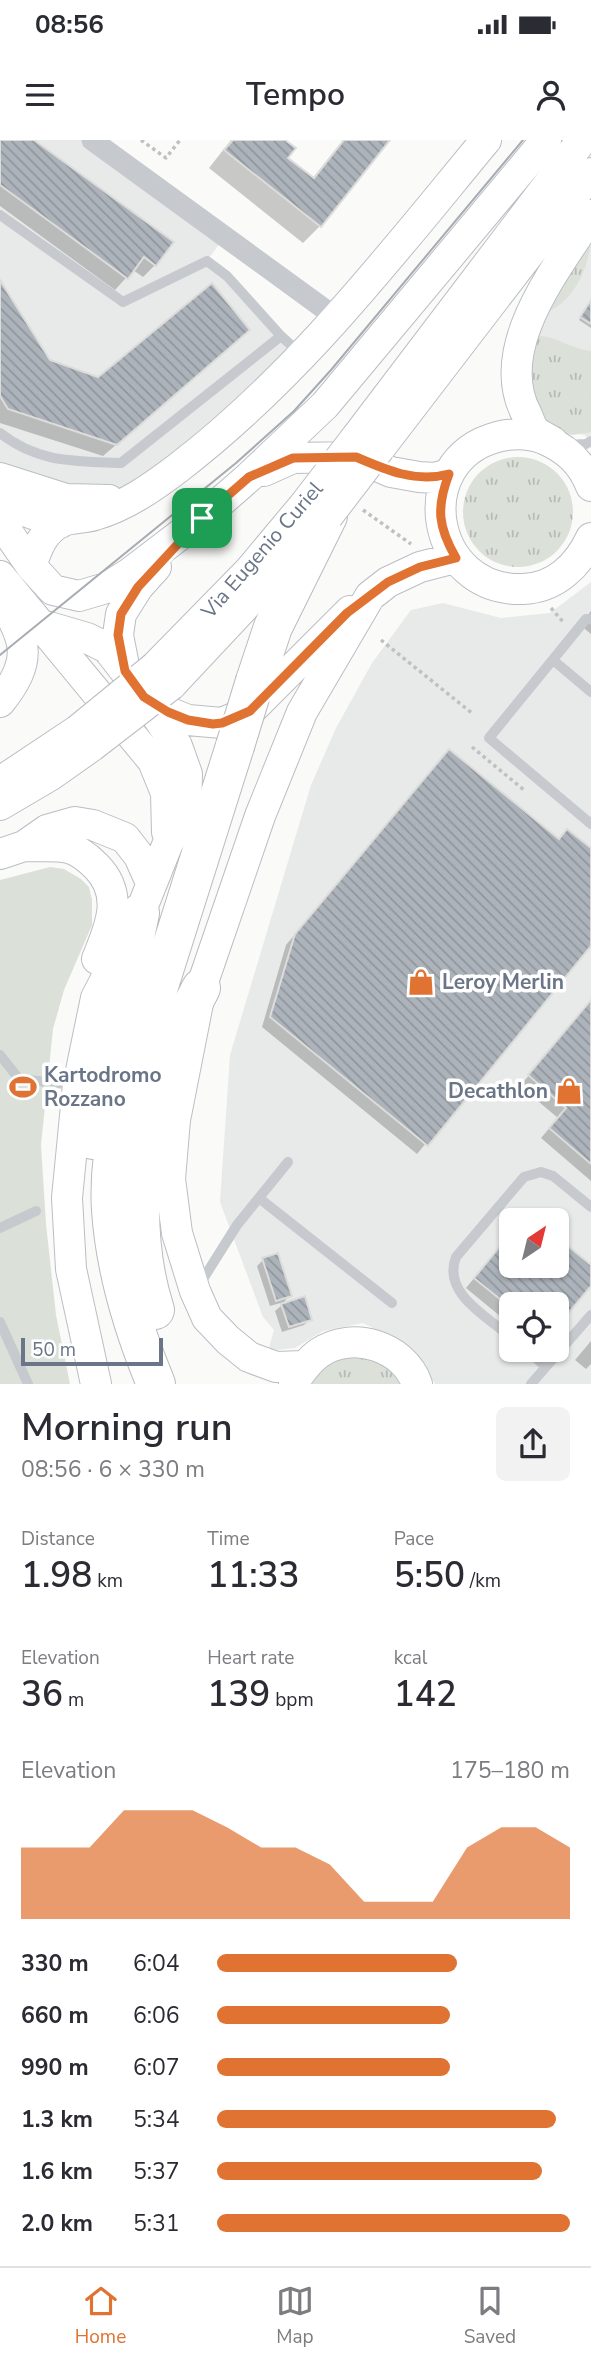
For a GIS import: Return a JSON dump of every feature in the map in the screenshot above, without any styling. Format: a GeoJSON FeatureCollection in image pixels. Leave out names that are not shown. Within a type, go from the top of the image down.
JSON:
{"type":"FeatureCollection","features":[{"type":"Feature","properties":{"kind":"highway"},"geometry":{"type":"LineString","coordinates":[[156,1384],[137,1338],[116,1253],[111,1208],[113,1158],[130,1072],[273,626],[317,510]]}},
{"type":"Feature","properties":{"kind":"highway"},"geometry":{"type":"LineString","coordinates":[[131,1384],[116,1343],[91,1254],[90,1205],[94,1130],[105,1049],[146,898]]}},
{"type":"Feature","properties":{"kind":"highway"},"geometry":{"type":"LineString","coordinates":[[182,1384],[151,1298],[141,1230],[141,1177],[149,1116],[167,1054],[201,988]]}},
{"type":"Feature","properties":{"kind":"main road"},"geometry":{"type":"LineString","coordinates":[[31,566],[40,540],[60,523],[96,515],[154,487],[272,387],[338,318],[486,140]]}},
{"type":"Feature","properties":{"kind":"main road"},"geometry":{"type":"LineString","coordinates":[[0,520],[31,566],[53,590],[79,596],[106,588],[130,573],[202,518],[249,477],[343,386],[546,140]]}},
{"type":"Feature","properties":{"kind":"main road","name":"Via Eugenio Curiel"},"geometry":{"type":"LineString","coordinates":[[0,805],[51,775],[85,738],[163,676],[275,576],[317,510],[367,444],[582,140]]}},
{"type":"Feature","properties":{"kind":"main road","name":"Via Eugenio Curiel"},"geometry":{"type":"LineString","coordinates":[[367,444],[591,173]]}},
{"type":"Feature","properties":{"kind":"main road"},"geometry":{"type":"LineString","coordinates":[[591,215],[542,295],[524,330],[516,360],[516,389],[534,430],[574,458],[591,486]]}},
{"type":"Feature","properties":{"kind":"main road"},"geometry":{"type":"LineString","coordinates":[[559,445],[535,436],[510,434],[486,440],[464,454],[449,474],[441,495],[440,517],[445,539],[456,558],[470,573],[489,584],[510,589],[531,588],[551,582],[569,570],[583,555],[591,538]]}},
{"type":"Feature","properties":{"kind":"main road"},"geometry":{"type":"LineString","coordinates":[[249,477],[293,458],[323,457],[356,457],[391,472],[419,477],[435,478],[449,474]]}},
{"type":"Feature","properties":{"kind":"main road"},"geometry":{"type":"LineString","coordinates":[[0,478],[66,499],[130,500]]}},
{"type":"Feature","properties":{"kind":"main road"},"geometry":{"type":"LineString","coordinates":[[0,503],[60,523]]}},
{"type":"Feature","properties":{"kind":"main road"},"geometry":{"type":"LineString","coordinates":[[125,671],[118,635],[121,614],[138,587],[202,518]]}},
{"type":"Feature","properties":{"kind":"main road"},"geometry":{"type":"LineString","coordinates":[[144,697],[168,712],[188,720],[213,724],[250,711],[347,613],[388,582],[420,567],[456,558]]}},
{"type":"Feature","properties":{"kind":"main road"},"geometry":{"type":"LineString","coordinates":[[0,576],[153,761],[166,793],[168,843]]}},
{"type":"Feature","properties":{"kind":"main road"},"geometry":{"type":"LineString","coordinates":[[370,596],[302,712],[260,816],[201,988],[175,1120],[170,1179],[177,1233],[195,1291],[207,1318],[228,1340],[249,1357],[299,1375],[320,1352],[341,1343],[363,1342],[384,1348],[402,1360],[417,1384]]}},
{"type":"Feature","properties":{"kind":"main road"},"geometry":{"type":"LineString","coordinates":[[0,597],[22,637],[23,647],[17,678],[0,702]]}},
{"type":"Feature","properties":{"kind":"main road"},"geometry":{"type":"LineString","coordinates":[[39,624],[87,638],[107,648],[177,747],[187,774],[186,813],[168,843],[146,898],[96,998],[71,1085]]}},
{"type":"Feature","properties":{"kind":"main road","name":"Via Eugenio Curiel"},"geometry":{"type":"LineString","coordinates":[[0,782],[85,738]]}},
{"type":"Feature","properties":{"kind":"main road"},"geometry":{"type":"LineString","coordinates":[[12,850],[47,830],[75,822],[93,825],[125,838],[139,856],[146,898]]}},
{"type":"Feature","properties":{"kind":"main road"},"geometry":{"type":"LineString","coordinates":[[12,850],[62,847],[77,851],[99,868],[111,893],[111,923],[80,996],[72,1025],[71,1085],[65,1129],[71,1269],[96,1384]]}},
{"type":"Feature","properties":{"kind":"street"},"geometry":{"type":"LineString","coordinates":[[92,140],[338,318]]}},
{"type":"Feature","properties":{"kind":"lane"},"geometry":{"type":"LineString","coordinates":[[0,215],[123,302],[207,261],[228,276],[281,336],[303,356]]}},
{"type":"Feature","properties":{"kind":"lane"},"geometry":{"type":"LineString","coordinates":[[0,433],[18,447],[65,461],[121,463],[281,336]]}},
{"type":"Feature","properties":{"kind":"lane"},"geometry":{"type":"LineString","coordinates":[[559,445],[586,444],[591,441]]}},
{"type":"Feature","properties":{"kind":"lane"},"geometry":{"type":"LineString","coordinates":[[591,619],[586,619],[489,738],[591,824]]}},
{"type":"Feature","properties":{"kind":"lane"},"geometry":{"type":"LineString","coordinates":[[553,660],[591,692]]}},
{"type":"Feature","properties":{"kind":"lane"},"geometry":{"type":"LineString","coordinates":[[0,1055],[19,1079],[71,1085]]}},
{"type":"Feature","properties":{"kind":"lane"},"geometry":{"type":"LineString","coordinates":[[195,1291],[227,1240],[288,1162]]}},
{"type":"Feature","properties":{"kind":"lane"},"geometry":{"type":"LineString","coordinates":[[499,1327],[458,1292],[451,1269],[456,1257],[524,1177],[541,1172],[553,1175],[591,1207]]}},
{"type":"Feature","properties":{"kind":"lane"},"geometry":{"type":"LineString","coordinates":[[259,1198],[392,1303]]}},
{"type":"Feature","properties":{"kind":"lane"},"geometry":{"type":"LineString","coordinates":[[0,1228],[36,1211]]}},
{"type":"Feature","properties":{"kind":"lane"},"geometry":{"type":"LineString","coordinates":[[531,1384],[591,1315]]}},
{"type":"Feature","properties":{"kind":"lane"},"geometry":{"type":"LineString","coordinates":[[0,1322],[28,1384]]}},
{"type":"Feature","properties":{"kind":"lane"},"geometry":{"type":"LineString","coordinates":[[540,1362],[546,1367]]}},
{"type":"Feature","properties":{"kind":"path"},"geometry":{"type":"LineString","coordinates":[[141,140],[166,158],[180,140]]}},
{"type":"Feature","properties":{"kind":"path"},"geometry":{"type":"LineString","coordinates":[[381,640],[473,714]]}},
{"type":"Feature","properties":{"kind":"shaded area"},"geometry":{"type":"Polygon","coordinates":[[[0,140],[92,140],[225,236],[207,261],[303,356],[130,500],[0,478],[0,140]]]}},
{"type":"Feature","properties":{"kind":"shaded area"},"geometry":{"type":"Polygon","coordinates":[[[591,235],[591,443],[585,435],[556,431],[527,369],[544,309],[591,235]]]}},
{"type":"Feature","properties":{"kind":"shaded area"},"geometry":{"type":"Polygon","coordinates":[[[591,582],[591,1384],[435,1384],[413,1349],[363,1323],[323,1331],[295,1348],[268,1351],[274,1330],[263,1317],[220,1202],[230,1055],[311,785],[336,728],[372,663],[411,610],[443,603],[501,618],[550,613],[591,582]]]}},
{"type":"Feature","properties":{"kind":"green space"},"geometry":{"type":"Polygon","coordinates":[[[591,235],[585,268],[574,289],[559,305],[550,311],[546,309],[591,235]]]}},
{"type":"Feature","properties":{"kind":"green space"},"geometry":{"type":"Polygon","coordinates":[[[540,336],[591,351],[591,432],[573,435],[560,433],[544,422],[533,407],[528,346],[534,338],[540,336]]]}},
{"type":"Feature","properties":{"kind":"green space"},"geometry":{"type":"Polygon","coordinates":[[[518,457],[539,461],[557,473],[569,491],[573,512],[569,533],[557,551],[539,563],[518,567],[497,563],[479,551],[467,533],[463,512],[467,491],[479,473],[497,461],[518,457]]]}},
{"type":"Feature","properties":{"kind":"green space","name":"Kartodromo Rozzano"},"geometry":{"type":"Polygon","coordinates":[[[50,867],[64,869],[81,879],[89,887],[92,900],[92,925],[64,990],[53,1029],[41,1145],[56,1315],[70,1384],[0,1384],[0,880],[50,867]]]}},
{"type":"Feature","properties":{"kind":"green space"},"geometry":{"type":"Polygon","coordinates":[[[354,1354],[392,1367],[405,1384],[306,1384],[334,1358],[354,1354]]]}},
{"type":"Feature","properties":{"kind":"building"},"geometry":{"type":"Polygon","coordinates":[[[0,140],[34,140],[174,242],[156,266],[144,257],[128,279],[0,185],[0,140]]]}},
{"type":"Feature","properties":{"kind":"building"},"geometry":{"type":"Polygon","coordinates":[[[233,140],[285,140],[296,148],[288,158],[314,178],[344,140],[390,140],[321,227],[224,150],[233,140]]]}},
{"type":"Feature","properties":{"kind":"building"},"geometry":{"type":"Polygon","coordinates":[[[0,280],[50,360],[98,377],[212,283],[250,330],[117,445],[8,409],[0,396],[0,280]]]}},
{"type":"Feature","properties":{"kind":"building"},"geometry":{"type":"Polygon","coordinates":[[[591,300],[591,324],[580,317],[591,300]]]}},
{"type":"Feature","properties":{"kind":"building","name":"Leroy Merlin"},"geometry":{"type":"Polygon","coordinates":[[[449,749],[559,839],[567,829],[591,848],[591,946],[428,1146],[270,1017],[295,934],[449,749]]]}},
{"type":"Feature","properties":{"kind":"building","name":"Decathlon"},"geometry":{"type":"Polygon","coordinates":[[[591,1000],[591,1164],[549,1128],[566,1108],[528,1075],[591,1000]]]}},
{"type":"Feature","properties":{"kind":"building"},"geometry":{"type":"Polygon","coordinates":[[[569,1247],[591,1265],[591,1286],[569,1312],[569,1292],[499,1292],[499,1298],[474,1278],[499,1248],[499,1278],[569,1278],[569,1247]]]}},
{"type":"Feature","properties":{"kind":"building"},"geometry":{"type":"Polygon","coordinates":[[[278,1253],[292,1296],[276,1301],[262,1258],[278,1253]]]}},
{"type":"Feature","properties":{"kind":"building"},"geometry":{"type":"Polygon","coordinates":[[[305,1296],[312,1320],[289,1327],[281,1304],[305,1296]]]}},
{"type":"Feature","properties":{"kind":"tram line"},"geometry":{"type":"LineString","coordinates":[[0,655],[236,463],[294,411],[523,140]]}},
{"type":"Feature","properties":{"kind":"place","name":"Leroy Merlin"},"geometry":{"type":"Point","coordinates":[421,982]}},
{"type":"Feature","properties":{"kind":"place","name":"Kartodromo Rozzano"},"geometry":{"type":"Point","coordinates":[23,1087]}},
{"type":"Feature","properties":{"kind":"place","name":"Decathlon"},"geometry":{"type":"Point","coordinates":[569,1091]}},
{"type":"Feature","properties":{"kind":"route"},"geometry":{"type":"LineString","coordinates":[[356,457],[391,472],[435,478],[449,474],[441,495],[440,517],[445,539],[456,558],[420,567],[388,582],[347,613],[250,711],[213,724],[188,720],[168,712],[144,697],[125,671],[118,635],[121,614],[138,587],[202,518],[249,477],[293,458],[356,457]]}}]}
